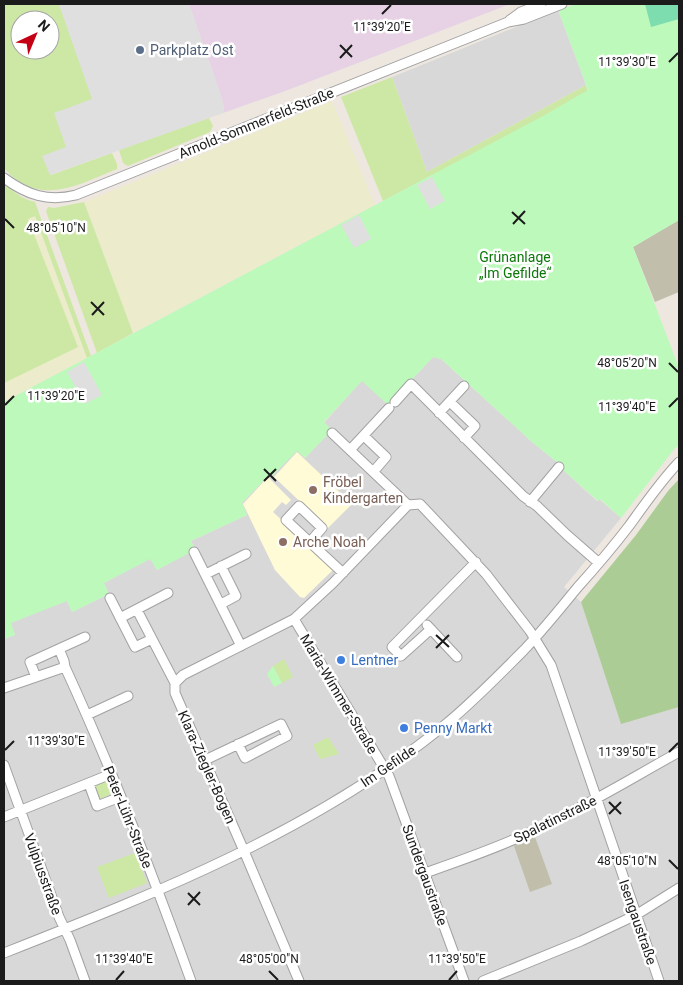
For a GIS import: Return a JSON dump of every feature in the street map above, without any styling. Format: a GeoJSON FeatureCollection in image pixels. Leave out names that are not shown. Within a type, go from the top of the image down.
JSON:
{"type":"FeatureCollection","features":[{"type":"Feature","properties":{"kind":"street","name":"Arnold-Sommerfeld-Straße"},"geometry":{"type":"LineString","coordinates":[[508,22],[522,12],[541,4]]}},
{"type":"Feature","properties":{"kind":"street","name":"Arnold-Sommerfeld-Straße"},"geometry":{"type":"LineString","coordinates":[[4,178],[29,194],[40,197],[55,199],[76,195],[508,22],[524,19],[562,4]]}},
{"type":"Feature","properties":{"kind":"street"},"geometry":{"type":"LineString","coordinates":[[350,450],[411,384],[530,502],[538,506],[567,535],[599,562]]}},
{"type":"Feature","properties":{"kind":"street"},"geometry":{"type":"LineString","coordinates":[[439,413],[464,386]]}},
{"type":"Feature","properties":{"kind":"street"},"geometry":{"type":"LineString","coordinates":[[450,402],[475,426],[464,438]]}},
{"type":"Feature","properties":{"kind":"street"},"geometry":{"type":"LineString","coordinates":[[332,433],[408,505]]}},
{"type":"Feature","properties":{"kind":"street"},"geometry":{"type":"LineString","coordinates":[[364,436],[386,458],[374,471]]}},
{"type":"Feature","properties":{"kind":"street","name":"Im Gefilde"},"geometry":{"type":"LineString","coordinates":[[4,954],[158,891],[244,851],[336,800],[419,744],[460,712],[535,638],[679,462]]}},
{"type":"Feature","properties":{"kind":"street"},"geometry":{"type":"LineString","coordinates":[[530,502],[559,467]]}},
{"type":"Feature","properties":{"kind":"street"},"geometry":{"type":"LineString","coordinates":[[175,683],[183,676],[294,619],[343,573],[408,505],[415,503],[424,507],[476,562],[422,619],[392,647],[401,656],[431,629]]}},
{"type":"Feature","properties":{"kind":"street"},"geometry":{"type":"LineString","coordinates":[[310,542],[343,573]]}},
{"type":"Feature","properties":{"kind":"street"},"geometry":{"type":"LineString","coordinates":[[194,552],[241,646]]}},
{"type":"Feature","properties":{"kind":"street"},"geometry":{"type":"LineString","coordinates":[[206,574],[246,554]]}},
{"type":"Feature","properties":{"kind":"street","name":"Isengaustraße"},"geometry":{"type":"LineString","coordinates":[[476,562],[535,638],[551,665],[659,981]]}},
{"type":"Feature","properties":{"kind":"street"},"geometry":{"type":"LineString","coordinates":[[221,604],[236,596],[222,566]]}},
{"type":"Feature","properties":{"kind":"street"},"geometry":{"type":"LineString","coordinates":[[120,618],[168,593]]}},
{"type":"Feature","properties":{"kind":"street"},"geometry":{"type":"LineString","coordinates":[[110,598],[135,647],[152,639]]}},
{"type":"Feature","properties":{"kind":"street","name":"Klara-Ziegler-Bogen"},"geometry":{"type":"LineString","coordinates":[[137,610],[175,683],[175,693],[298,981]]}},
{"type":"Feature","properties":{"kind":"street","name":"Maria-Wimmer-Straße"},"geometry":{"type":"LineString","coordinates":[[294,619],[384,769]]}},
{"type":"Feature","properties":{"kind":"street"},"geometry":{"type":"LineString","coordinates":[[422,619],[456,657]]}},
{"type":"Feature","properties":{"kind":"street"},"geometry":{"type":"LineString","coordinates":[[36,677],[30,662],[85,637]]}},
{"type":"Feature","properties":{"kind":"street","name":"Peter-Lühr-Straße"},"geometry":{"type":"LineString","coordinates":[[59,649],[158,891],[191,981]]}},
{"type":"Feature","properties":{"kind":"street"},"geometry":{"type":"LineString","coordinates":[[4,688],[65,667]]}},
{"type":"Feature","properties":{"kind":"street"},"geometry":{"type":"LineString","coordinates":[[87,714],[128,696]]}},
{"type":"Feature","properties":{"kind":"street"},"geometry":{"type":"LineString","coordinates":[[204,761],[238,744],[281,724],[287,736],[244,758],[238,744]]}},
{"type":"Feature","properties":{"kind":"street","name":"Spalatinstraße"},"geometry":{"type":"LineString","coordinates":[[425,873],[468,858],[530,832],[679,752]]}},
{"type":"Feature","properties":{"kind":"street","name":"Vulpiusstraße"},"geometry":{"type":"LineString","coordinates":[[4,765],[85,981]]}},
{"type":"Feature","properties":{"kind":"street","name":"Sundergaustraße"},"geometry":{"type":"LineString","coordinates":[[384,769],[425,873],[464,981]]}},
{"type":"Feature","properties":{"kind":"street"},"geometry":{"type":"LineString","coordinates":[[4,816],[111,774]]}},
{"type":"Feature","properties":{"kind":"street"},"geometry":{"type":"LineString","coordinates":[[89,784],[97,806],[120,797]]}},
{"type":"Feature","properties":{"kind":"street"},"geometry":{"type":"LineString","coordinates":[[483,981],[581,941],[636,916],[679,888]]}},
{"type":"Feature","properties":{"kind":"shaded area","name":"Parkplatz Ost"},"geometry":{"type":"Polygon","coordinates":[[[59,4],[189,4],[221,96],[224,108],[223,113],[50,175],[42,156],[66,147],[54,113],[92,99],[59,4]]]}},
{"type":"Feature","properties":{"kind":"shaded area"},"geometry":{"type":"Polygon","coordinates":[[[189,4],[510,4],[288,90],[223,113],[224,108],[221,96],[189,4]]]}},
{"type":"Feature","properties":{"kind":"shaded area"},"geometry":{"type":"Polygon","coordinates":[[[558,10],[586,85],[427,172],[392,77],[558,10]]]}},
{"type":"Feature","properties":{"kind":"shaded area"},"geometry":{"type":"Polygon","coordinates":[[[432,177],[445,201],[430,209],[417,185],[432,177]]]}},
{"type":"Feature","properties":{"kind":"shaded area"},"geometry":{"type":"Polygon","coordinates":[[[359,215],[371,239],[354,248],[341,225],[359,215]]]}},
{"type":"Feature","properties":{"kind":"shaded area"},"geometry":{"type":"Polygon","coordinates":[[[679,220],[679,292],[655,302],[633,247],[679,220]]]}},
{"type":"Feature","properties":{"kind":"shaded area"},"geometry":{"type":"Polygon","coordinates":[[[433,357],[441,359],[532,442],[563,467],[562,469],[597,501],[599,499],[621,518],[564,587],[581,602],[621,723],[679,707],[679,981],[4,981],[4,639],[15,635],[10,623],[67,600],[72,612],[109,594],[104,583],[151,558],[157,570],[195,549],[191,541],[247,515],[242,503],[297,450],[305,458],[332,430],[324,423],[362,380],[388,405],[433,357]]]}},
{"type":"Feature","properties":{"kind":"shaded area"},"geometry":{"type":"Polygon","coordinates":[[[84,362],[102,395],[85,404],[67,372],[84,362]]]}},
{"type":"Feature","properties":{"kind":"shaded area","name":"Fröbel Kindergarten"},"geometry":{"type":"Polygon","coordinates":[[[297,452],[352,504],[328,528],[274,477],[297,452]]]}},
{"type":"Feature","properties":{"kind":"shaded area","name":"Arche Noah"},"geometry":{"type":"Polygon","coordinates":[[[267,478],[291,500],[286,505],[282,502],[273,512],[334,569],[304,598],[300,597],[275,570],[243,504],[267,478]]]}},
{"type":"Feature","properties":{"kind":"shaded area"},"geometry":{"type":"Polygon","coordinates":[[[535,837],[552,884],[530,892],[514,846],[535,837]]]}},
{"type":"Feature","properties":{"kind":"green space"},"geometry":{"type":"Polygon","coordinates":[[[4,4],[59,4],[93,99],[51,175],[112,153],[117,169],[59,190],[44,190],[31,187],[17,180],[4,168],[4,4]]]}},
{"type":"Feature","properties":{"kind":"green space","name":"Grünanlage „Im Gefilde“"},"geometry":{"type":"Polygon","coordinates":[[[576,4],[679,4],[679,220],[633,247],[679,368],[679,446],[675,448],[621,518],[600,499],[598,501],[562,469],[563,467],[532,442],[441,359],[433,357],[388,405],[362,381],[324,422],[332,430],[305,458],[297,451],[272,476],[267,477],[242,503],[247,515],[191,541],[195,550],[157,570],[150,559],[104,583],[109,594],[72,612],[67,601],[11,623],[15,635],[4,639],[4,402],[543,116],[588,90],[558,10],[576,4]]]}},
{"type":"Feature","properties":{"kind":"green space"},"geometry":{"type":"Polygon","coordinates":[[[645,4],[679,4],[679,19],[651,27],[645,4]]]}},
{"type":"Feature","properties":{"kind":"green space"},"geometry":{"type":"Polygon","coordinates":[[[392,77],[427,172],[586,85],[594,121],[432,175],[383,201],[341,97],[392,77]]]}},
{"type":"Feature","properties":{"kind":"green space"},"geometry":{"type":"Polygon","coordinates":[[[332,101],[375,205],[133,333],[84,202],[332,101]]]}},
{"type":"Feature","properties":{"kind":"green space"},"geometry":{"type":"Polygon","coordinates":[[[209,118],[213,126],[210,132],[128,166],[123,163],[119,150],[209,118]]]}},
{"type":"Feature","properties":{"kind":"green space"},"geometry":{"type":"Polygon","coordinates":[[[4,180],[17,194],[35,202],[91,356],[87,358],[35,216],[28,219],[78,347],[4,383],[4,180]]]}},
{"type":"Feature","properties":{"kind":"green space"},"geometry":{"type":"Polygon","coordinates":[[[84,202],[133,333],[97,353],[46,211],[48,207],[54,208],[84,202]]]}},
{"type":"Feature","properties":{"kind":"green space"},"geometry":{"type":"Polygon","coordinates":[[[4,206],[35,216],[87,358],[4,402],[4,206]]]}},
{"type":"Feature","properties":{"kind":"green space"},"geometry":{"type":"Polygon","coordinates":[[[679,479],[679,707],[621,724],[581,602],[679,479]]]}},
{"type":"Feature","properties":{"kind":"green space"},"geometry":{"type":"Polygon","coordinates":[[[284,659],[293,677],[282,683],[273,666],[284,659]]]}},
{"type":"Feature","properties":{"kind":"green space"},"geometry":{"type":"Polygon","coordinates":[[[273,666],[282,683],[274,687],[267,674],[273,666]]]}},
{"type":"Feature","properties":{"kind":"green space"},"geometry":{"type":"Polygon","coordinates":[[[328,737],[339,754],[320,759],[313,745],[328,737]]]}},
{"type":"Feature","properties":{"kind":"green space"},"geometry":{"type":"Polygon","coordinates":[[[109,781],[114,793],[99,799],[95,786],[109,781]]]}},
{"type":"Feature","properties":{"kind":"green space"},"geometry":{"type":"Polygon","coordinates":[[[135,853],[147,883],[109,898],[97,867],[135,853]]]}},
{"type":"Feature","properties":{"kind":"place","name":"Parkplatz Ost"},"geometry":{"type":"Point","coordinates":[140,50]}},
{"type":"Feature","properties":{"kind":"place","name":"Fröbel Kindergarten"},"geometry":{"type":"Point","coordinates":[313,490]}},
{"type":"Feature","properties":{"kind":"place","name":"Arche Noah"},"geometry":{"type":"Point","coordinates":[283,542]}},
{"type":"Feature","properties":{"kind":"place","name":"Lentner"},"geometry":{"type":"Point","coordinates":[341,660]}},
{"type":"Feature","properties":{"kind":"place","name":"Penny Markt"},"geometry":{"type":"Point","coordinates":[404,728]}}]}
